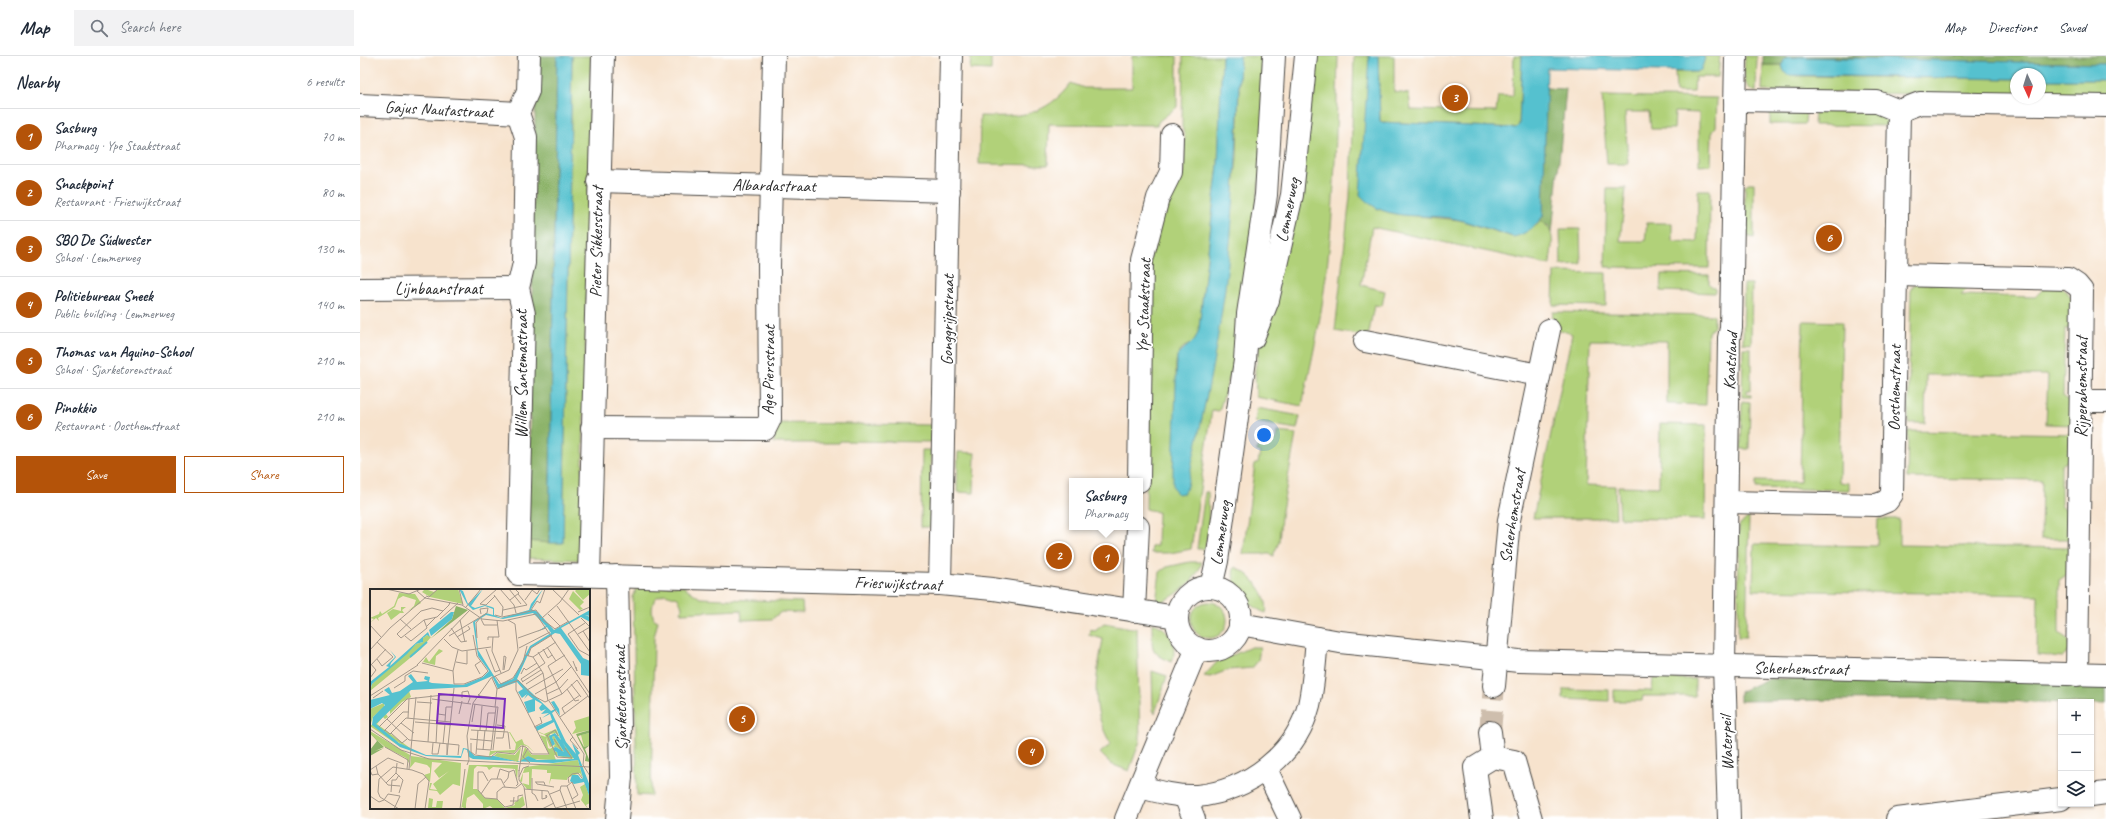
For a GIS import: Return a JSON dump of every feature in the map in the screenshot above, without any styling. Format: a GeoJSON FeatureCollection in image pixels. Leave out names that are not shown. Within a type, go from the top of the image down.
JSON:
{"type":"FeatureCollection","features":[{"type":"Feature","properties":{"kind":"street"},"geometry":{"type":"LineString","coordinates":[[518,113],[528,90],[529,56]]}},
{"type":"Feature","properties":{"kind":"street","name":"Pieter Sikkesstraat"},"geometry":{"type":"LineString","coordinates":[[589,575],[598,180],[603,56]]}},
{"type":"Feature","properties":{"kind":"street"},"geometry":{"type":"LineString","coordinates":[[772,185],[774,56]]}},
{"type":"Feature","properties":{"kind":"street","name":"Gonggrijpstraat"},"geometry":{"type":"LineString","coordinates":[[940,584],[951,56]]}},
{"type":"Feature","properties":{"kind":"street","name":"Lemmerweg"},"geometry":{"type":"LineString","coordinates":[[1211,587],[1217,561],[1245,360],[1248,314],[1266,195],[1274,56]]}},
{"type":"Feature","properties":{"kind":"street","name":"Lemmerweg"},"geometry":{"type":"LineString","coordinates":[[1245,360],[1268,300],[1292,195],[1306,56]]}},
{"type":"Feature","properties":{"kind":"street","name":"Kaatsland"},"geometry":{"type":"LineString","coordinates":[[1724,666],[1729,338],[1732,328],[1736,56]]}},
{"type":"Feature","properties":{"kind":"street"},"geometry":{"type":"LineString","coordinates":[[1735,100],[1877,102],[1899,112],[1920,103],[2106,106]]}},
{"type":"Feature","properties":{"kind":"street","name":"Gajus Nautastraat"},"geometry":{"type":"LineString","coordinates":[[360,105],[518,113]]}},
{"type":"Feature","properties":{"kind":"street","name":"Oosthemstraat"},"geometry":{"type":"LineString","coordinates":[[1727,502],[1877,505],[1887,501],[1892,494],[1899,112]]}},
{"type":"Feature","properties":{"kind":"street","name":"Willem Santemastraat"},"geometry":{"type":"LineString","coordinates":[[518,113],[526,137],[524,263],[518,288],[524,314],[518,574],[617,576]]}},
{"type":"Feature","properties":{"kind":"street","name":"Ype Staakstraat"},"geometry":{"type":"LineString","coordinates":[[1139,478],[1142,260],[1158,198],[1171,172],[1172,135]]}},
{"type":"Feature","properties":{"kind":"street","name":"Albardastraat"},"geometry":{"type":"LineString","coordinates":[[598,180],[949,190]]}},
{"type":"Feature","properties":{"kind":"street","name":"Age Piersstraat"},"geometry":{"type":"LineString","coordinates":[[592,428],[765,429],[770,419],[769,266],[772,185]]}},
{"type":"Feature","properties":{"kind":"street","name":"Rijperahemstraat"},"geometry":{"type":"LineString","coordinates":[[1896,275],[2068,279],[2077,285],[2082,291],[2082,401],[2077,674]]}},
{"type":"Feature","properties":{"kind":"street","name":"Lijnbaanstraat"},"geometry":{"type":"LineString","coordinates":[[360,289],[518,288]]}},
{"type":"Feature","properties":{"kind":"street","name":"Scherhemstraat"},"geometry":{"type":"LineString","coordinates":[[1496,659],[1509,520],[1549,330]]}},
{"type":"Feature","properties":{"kind":"street"},"geometry":{"type":"LineString","coordinates":[[1365,341],[1539,375]]}},
{"type":"Feature","properties":{"kind":"street"},"geometry":{"type":"LineString","coordinates":[[2082,401],[2106,401]]}},
{"type":"Feature","properties":{"kind":"street"},"geometry":{"type":"LineString","coordinates":[[1134,611],[1138,530]]}},
{"type":"Feature","properties":{"kind":"street","name":"Frieswijkstraat"},"geometry":{"type":"LineString","coordinates":[[617,576],[940,584],[993,589],[1177,617]]}},
{"type":"Feature","properties":{"kind":"street","name":"Sjarketorenstraat"},"geometry":{"type":"LineString","coordinates":[[617,576],[621,777],[617,819]]}},
{"type":"Feature","properties":{"kind":"street"},"geometry":{"type":"LineString","coordinates":[[1211,587],[1227,592],[1234,599],[1238,606],[1240,624],[1235,637],[1224,646],[1211,650],[1197,648],[1190,644],[1180,633],[1177,617],[1178,609],[1186,596],[1196,589],[1211,587]]}},
{"type":"Feature","properties":{"kind":"street","name":"Scherhemstraat"},"geometry":{"type":"LineString","coordinates":[[1240,624],[1317,638],[1399,650],[1496,659],[2106,675]]}},
{"type":"Feature","properties":{"kind":"street"},"geometry":{"type":"LineString","coordinates":[[1140,787],[1163,793],[1185,796],[1208,794],[1229,789],[1266,769],[1289,745],[1309,706],[1313,683],[1317,638]]}},
{"type":"Feature","properties":{"kind":"street"},"geometry":{"type":"LineString","coordinates":[[1126,819],[1197,648]]}},
{"type":"Feature","properties":{"kind":"street"},"geometry":{"type":"LineString","coordinates":[[1494,686],[1496,659]]}},
{"type":"Feature","properties":{"kind":"street","name":"Waterpeil"},"geometry":{"type":"LineString","coordinates":[[1724,666],[1729,819]]}},
{"type":"Feature","properties":{"kind":"street"},"geometry":{"type":"LineString","coordinates":[[1490,732],[1493,757]]}},
{"type":"Feature","properties":{"kind":"street"},"geometry":{"type":"LineString","coordinates":[[1482,819],[1475,768],[1493,757],[1514,761],[1531,819]]}},
{"type":"Feature","properties":{"kind":"street"},"geometry":{"type":"LineString","coordinates":[[1266,769],[1290,819]]}},
{"type":"Feature","properties":{"kind":"street"},"geometry":{"type":"LineString","coordinates":[[2094,795],[2106,793]]}},
{"type":"Feature","properties":{"kind":"street"},"geometry":{"type":"LineString","coordinates":[[1185,796],[1194,819]]}},
{"type":"Feature","properties":{"kind":"street"},"geometry":{"type":"LineString","coordinates":[[1897,819],[2058,799]]}},
{"type":"Feature","properties":{"kind":"green space"},"geometry":{"type":"Polygon","coordinates":[[[536,56],[557,56],[549,543],[528,541],[536,56]]]}},
{"type":"Feature","properties":{"kind":"green space"},"geometry":{"type":"Polygon","coordinates":[[[572,56],[591,56],[581,560],[527,558],[528,541],[563,543],[572,56]]]}},
{"type":"Feature","properties":{"kind":"green space"},"geometry":{"type":"Polygon","coordinates":[[[971,56],[991,56],[991,70],[970,69],[971,56]]]}},
{"type":"Feature","properties":{"kind":"green space"},"geometry":{"type":"Polygon","coordinates":[[[1132,56],[1177,56],[1177,107],[1159,121],[1157,125],[1049,124],[1048,165],[979,164],[980,116],[1007,116],[1031,113],[1051,103],[1071,83],[1084,88],[1132,88],[1132,56]]]}},
{"type":"Feature","properties":{"kind":"green space"},"geometry":{"type":"Polygon","coordinates":[[[1183,56],[1222,56],[1218,165],[1199,328],[1195,340],[1181,350],[1176,363],[1176,374],[1181,401],[1195,449],[1224,294],[1237,157],[1240,56],[1270,56],[1266,134],[1233,366],[1219,411],[1212,410],[1191,549],[1170,553],[1151,553],[1152,546],[1157,546],[1158,512],[1146,509],[1150,258],[1164,202],[1183,175],[1185,138],[1182,127],[1183,56]]]}},
{"type":"Feature","properties":{"kind":"green space"},"geometry":{"type":"Polygon","coordinates":[[[1312,56],[1338,56],[1334,181],[1330,243],[1318,330],[1302,406],[1256,397],[1255,370],[1312,56]]]}},
{"type":"Feature","properties":{"kind":"green space"},"geometry":{"type":"Polygon","coordinates":[[[1354,56],[1369,56],[1367,113],[1361,175],[1376,208],[1396,214],[1459,220],[1513,237],[1537,225],[1540,220],[1549,229],[1551,235],[1552,246],[1550,265],[1372,227],[1361,285],[1385,291],[1382,306],[1374,305],[1369,333],[1364,336],[1335,331],[1350,197],[1354,56]]]}},
{"type":"Feature","properties":{"kind":"green space"},"geometry":{"type":"Polygon","coordinates":[[[1378,56],[1394,56],[1394,92],[1409,94],[1411,110],[1496,112],[1498,96],[1513,96],[1514,56],[1522,56],[1519,125],[1516,128],[1380,122],[1378,56]]]}},
{"type":"Feature","properties":{"kind":"green space"},"geometry":{"type":"Polygon","coordinates":[[[1702,56],[1720,56],[1718,77],[1695,77],[1694,92],[1676,92],[1675,72],[1697,72],[1705,58],[1702,56]]]}},
{"type":"Feature","properties":{"kind":"green space"},"geometry":{"type":"Polygon","coordinates":[[[1745,56],[1757,56],[1756,92],[1745,82],[1745,56]]]}},
{"type":"Feature","properties":{"kind":"green space"},"geometry":{"type":"Polygon","coordinates":[[[1763,56],[2106,56],[2106,64],[1800,57],[1785,59],[1782,65],[1763,65],[1763,56]]]}},
{"type":"Feature","properties":{"kind":"green space"},"geometry":{"type":"Polygon","coordinates":[[[1763,65],[1782,65],[1783,69],[1796,76],[2010,79],[2010,96],[1762,91],[1763,65]]]}},
{"type":"Feature","properties":{"kind":"green space"},"geometry":{"type":"Polygon","coordinates":[[[2046,80],[2106,80],[2106,98],[2046,96],[2046,80]]]}},
{"type":"Feature","properties":{"kind":"green space"},"geometry":{"type":"Polygon","coordinates":[[[1546,88],[1566,89],[1552,233],[1549,226],[1540,220],[1543,216],[1546,88]]]}},
{"type":"Feature","properties":{"kind":"green space"},"geometry":{"type":"Polygon","coordinates":[[[1602,96],[1717,98],[1716,127],[1712,131],[1711,165],[1699,166],[1699,113],[1675,112],[1674,129],[1651,129],[1649,112],[1625,112],[1628,164],[1607,164],[1602,96]]]}},
{"type":"Feature","properties":{"kind":"green space"},"geometry":{"type":"Polygon","coordinates":[[[1770,110],[1806,111],[1805,124],[1770,124],[1770,110]]]}},
{"type":"Feature","properties":{"kind":"green space"},"geometry":{"type":"Polygon","coordinates":[[[1815,111],[1878,112],[1891,126],[1814,125],[1815,111]]]}},
{"type":"Feature","properties":{"kind":"green space"},"geometry":{"type":"Polygon","coordinates":[[[1748,183],[1754,183],[1754,238],[1745,236],[1745,186],[1748,183]]]}},
{"type":"Feature","properties":{"kind":"green space"},"geometry":{"type":"Polygon","coordinates":[[[1607,188],[1626,188],[1620,241],[1645,241],[1647,223],[1672,223],[1672,241],[1697,242],[1698,190],[1710,190],[1709,268],[1605,267],[1607,188]]]}},
{"type":"Feature","properties":{"kind":"green space"},"geometry":{"type":"Polygon","coordinates":[[[1560,229],[1580,229],[1581,264],[1561,265],[1560,229]]]}},
{"type":"Feature","properties":{"kind":"green space"},"geometry":{"type":"Polygon","coordinates":[[[1554,272],[1606,273],[1606,306],[1553,305],[1554,272]]]}},
{"type":"Feature","properties":{"kind":"green space"},"geometry":{"type":"Polygon","coordinates":[[[1662,274],[1709,275],[1709,284],[1715,289],[1715,293],[1661,291],[1662,274]]]}},
{"type":"Feature","properties":{"kind":"green space"},"geometry":{"type":"Polygon","coordinates":[[[1917,283],[1972,284],[1961,295],[2035,297],[2046,286],[2060,286],[2077,302],[2077,329],[2065,329],[2063,397],[2075,405],[2075,425],[2046,424],[2048,375],[1926,375],[1925,423],[1908,423],[1911,288],[1917,283]]]}},
{"type":"Feature","properties":{"kind":"green space"},"geometry":{"type":"Polygon","coordinates":[[[1744,284],[1752,284],[1751,344],[1743,343],[1744,284]]]}},
{"type":"Feature","properties":{"kind":"green space"},"geometry":{"type":"Polygon","coordinates":[[[1553,312],[1714,315],[1714,327],[1708,332],[1706,405],[1667,404],[1667,341],[1590,340],[1586,485],[1615,486],[1616,518],[1533,518],[1572,334],[1551,327],[1553,312]]]}},
{"type":"Feature","properties":{"kind":"green space"},"geometry":{"type":"Polygon","coordinates":[[[1803,321],[1842,322],[1839,482],[1849,483],[1849,490],[1756,488],[1756,481],[1800,482],[1803,321]]]}},
{"type":"Feature","properties":{"kind":"green space"},"geometry":{"type":"Polygon","coordinates":[[[1743,348],[1751,348],[1751,390],[1747,390],[1747,394],[1751,395],[1751,397],[1742,397],[1743,348]]]}},
{"type":"Feature","properties":{"kind":"green space"},"geometry":{"type":"Polygon","coordinates":[[[1742,401],[1750,402],[1749,449],[1741,449],[1742,401]]]}},
{"type":"Feature","properties":{"kind":"green space"},"geometry":{"type":"Polygon","coordinates":[[[1257,408],[1300,416],[1297,429],[1255,422],[1257,408]]]}},
{"type":"Feature","properties":{"kind":"green space"},"geometry":{"type":"Polygon","coordinates":[[[775,423],[932,425],[932,442],[840,441],[839,443],[774,443],[775,423]]]}},
{"type":"Feature","properties":{"kind":"green space"},"geometry":{"type":"Polygon","coordinates":[[[1660,424],[1706,425],[1705,520],[1620,518],[1618,486],[1659,487],[1660,424]]]}},
{"type":"Feature","properties":{"kind":"green space"},"geometry":{"type":"Polygon","coordinates":[[[1908,431],[2075,434],[2074,458],[2061,465],[2061,506],[2072,515],[2072,539],[2041,539],[2042,480],[1907,478],[1908,431]]]}},
{"type":"Feature","properties":{"kind":"green space"},"geometry":{"type":"Polygon","coordinates":[[[1277,432],[1296,434],[1281,516],[1279,542],[1273,556],[1270,554],[1243,554],[1255,463],[1258,463],[1260,452],[1257,451],[1259,437],[1276,440],[1277,432]]]}},
{"type":"Feature","properties":{"kind":"green space"},"geometry":{"type":"Polygon","coordinates":[[[922,450],[931,450],[930,527],[921,527],[922,450]]]}},
{"type":"Feature","properties":{"kind":"green space"},"geometry":{"type":"Polygon","coordinates":[[[958,452],[975,453],[974,493],[957,492],[958,452]]]}},
{"type":"Feature","properties":{"kind":"green space"},"geometry":{"type":"Polygon","coordinates":[[[1205,492],[1208,492],[1209,526],[1205,549],[1197,549],[1205,492]]]}},
{"type":"Feature","properties":{"kind":"green space"},"geometry":{"type":"Polygon","coordinates":[[[1749,517],[1746,637],[1738,637],[1739,528],[1740,524],[1749,517]]]}},
{"type":"Feature","properties":{"kind":"green space"},"geometry":{"type":"Polygon","coordinates":[[[1878,519],[1899,519],[1899,545],[2072,548],[2071,572],[2059,580],[2059,633],[2069,640],[2070,651],[2063,657],[2037,655],[2038,595],[1753,590],[1754,544],[1877,546],[1878,519]]]}},
{"type":"Feature","properties":{"kind":"green space"},"geometry":{"type":"Polygon","coordinates":[[[1190,562],[1202,562],[1195,576],[1184,588],[1170,598],[1156,603],[1160,572],[1167,567],[1190,562]]]}},
{"type":"Feature","properties":{"kind":"green space"},"geometry":{"type":"Polygon","coordinates":[[[1235,567],[1241,570],[1258,586],[1265,599],[1266,613],[1260,611],[1248,601],[1237,588],[1233,573],[1235,567]]]}},
{"type":"Feature","properties":{"kind":"green space"},"geometry":{"type":"Polygon","coordinates":[[[646,585],[683,586],[700,598],[802,602],[803,613],[781,612],[772,619],[742,620],[741,610],[681,613],[682,607],[678,598],[665,594],[655,598],[652,613],[654,619],[658,621],[654,637],[651,796],[637,795],[633,597],[637,588],[646,585]]]}},
{"type":"Feature","properties":{"kind":"green space"},"geometry":{"type":"Polygon","coordinates":[[[1212,602],[1222,607],[1226,613],[1226,627],[1222,633],[1216,637],[1206,638],[1196,633],[1192,627],[1191,617],[1196,607],[1202,603],[1212,602]]]}},
{"type":"Feature","properties":{"kind":"green space"},"geometry":{"type":"Polygon","coordinates":[[[1104,623],[1137,629],[1140,741],[1129,771],[1111,764],[1100,753],[1111,744],[1099,718],[1096,693],[1098,667],[1103,639],[1089,635],[1090,629],[1095,630],[1104,623]]]}},
{"type":"Feature","properties":{"kind":"green space"},"geometry":{"type":"Polygon","coordinates":[[[1152,623],[1164,629],[1171,638],[1174,650],[1172,662],[1155,652],[1152,643],[1152,623]]]}},
{"type":"Feature","properties":{"kind":"green space"},"geometry":{"type":"Polygon","coordinates":[[[1251,647],[1260,647],[1258,661],[1252,668],[1228,670],[1210,677],[1204,676],[1217,662],[1251,647]]]}},
{"type":"Feature","properties":{"kind":"green space"},"geometry":{"type":"Polygon","coordinates":[[[1152,671],[1167,676],[1155,713],[1153,710],[1152,671]]]}},
{"type":"Feature","properties":{"kind":"green space"},"geometry":{"type":"Polygon","coordinates":[[[1934,676],[2106,681],[2106,704],[2094,704],[2094,699],[2058,699],[2058,703],[1934,699],[1740,701],[1740,692],[1767,679],[1934,676]]]}},
{"type":"Feature","properties":{"kind":"green space"},"geometry":{"type":"Polygon","coordinates":[[[1653,678],[1695,679],[1695,696],[1643,696],[1642,701],[1614,701],[1614,690],[1652,691],[1653,678]]]}},
{"type":"Feature","properties":{"kind":"green space"},"geometry":{"type":"Polygon","coordinates":[[[1563,689],[1609,690],[1609,701],[1563,699],[1563,689]]]}},
{"type":"Feature","properties":{"kind":"water"},"geometry":{"type":"Polygon","coordinates":[[[557,56],[572,56],[563,543],[549,543],[557,56]]]}},
{"type":"Feature","properties":{"kind":"water"},"geometry":{"type":"Polygon","coordinates":[[[1222,56],[1240,56],[1235,176],[1228,266],[1216,345],[1197,441],[1186,490],[1184,493],[1177,494],[1173,486],[1173,471],[1177,356],[1193,341],[1199,328],[1218,165],[1222,56]]]}},
{"type":"Feature","properties":{"kind":"water"},"geometry":{"type":"Polygon","coordinates":[[[1369,56],[1378,56],[1380,122],[1516,128],[1519,125],[1522,56],[1702,56],[1705,58],[1701,70],[1696,72],[1547,68],[1543,216],[1530,230],[1513,237],[1460,220],[1394,214],[1371,204],[1360,195],[1369,56]]]}},
{"type":"Feature","properties":{"kind":"water"},"geometry":{"type":"Polygon","coordinates":[[[1800,57],[2106,64],[2106,80],[2046,80],[2046,68],[2010,68],[2010,79],[1787,75],[1783,67],[1785,58],[1800,57]]]}},
{"type":"Feature","properties":{"kind":"tunnel"},"geometry":{"type":"LineString","coordinates":[[1490,732],[1494,686]]}},
{"type":"Feature","properties":{"kind":"place","name":"SBO De Súdwester"},"geometry":{"type":"Point","coordinates":[1455,98]}},
{"type":"Feature","properties":{"kind":"place","name":"Pinokkio"},"geometry":{"type":"Point","coordinates":[1829,238]}},
{"type":"Feature","properties":{"kind":"place","name":"Snackpoint"},"geometry":{"type":"Point","coordinates":[1059,556]}},
{"type":"Feature","properties":{"kind":"place","name":"Sasburg"},"geometry":{"type":"Point","coordinates":[1106,558]}},
{"type":"Feature","properties":{"kind":"place","name":"Thomas van Aquino-School"},"geometry":{"type":"Point","coordinates":[742,719]}},
{"type":"Feature","properties":{"kind":"place","name":"Politiebureau Sneek"},"geometry":{"type":"Point","coordinates":[1031,752]}}]}
